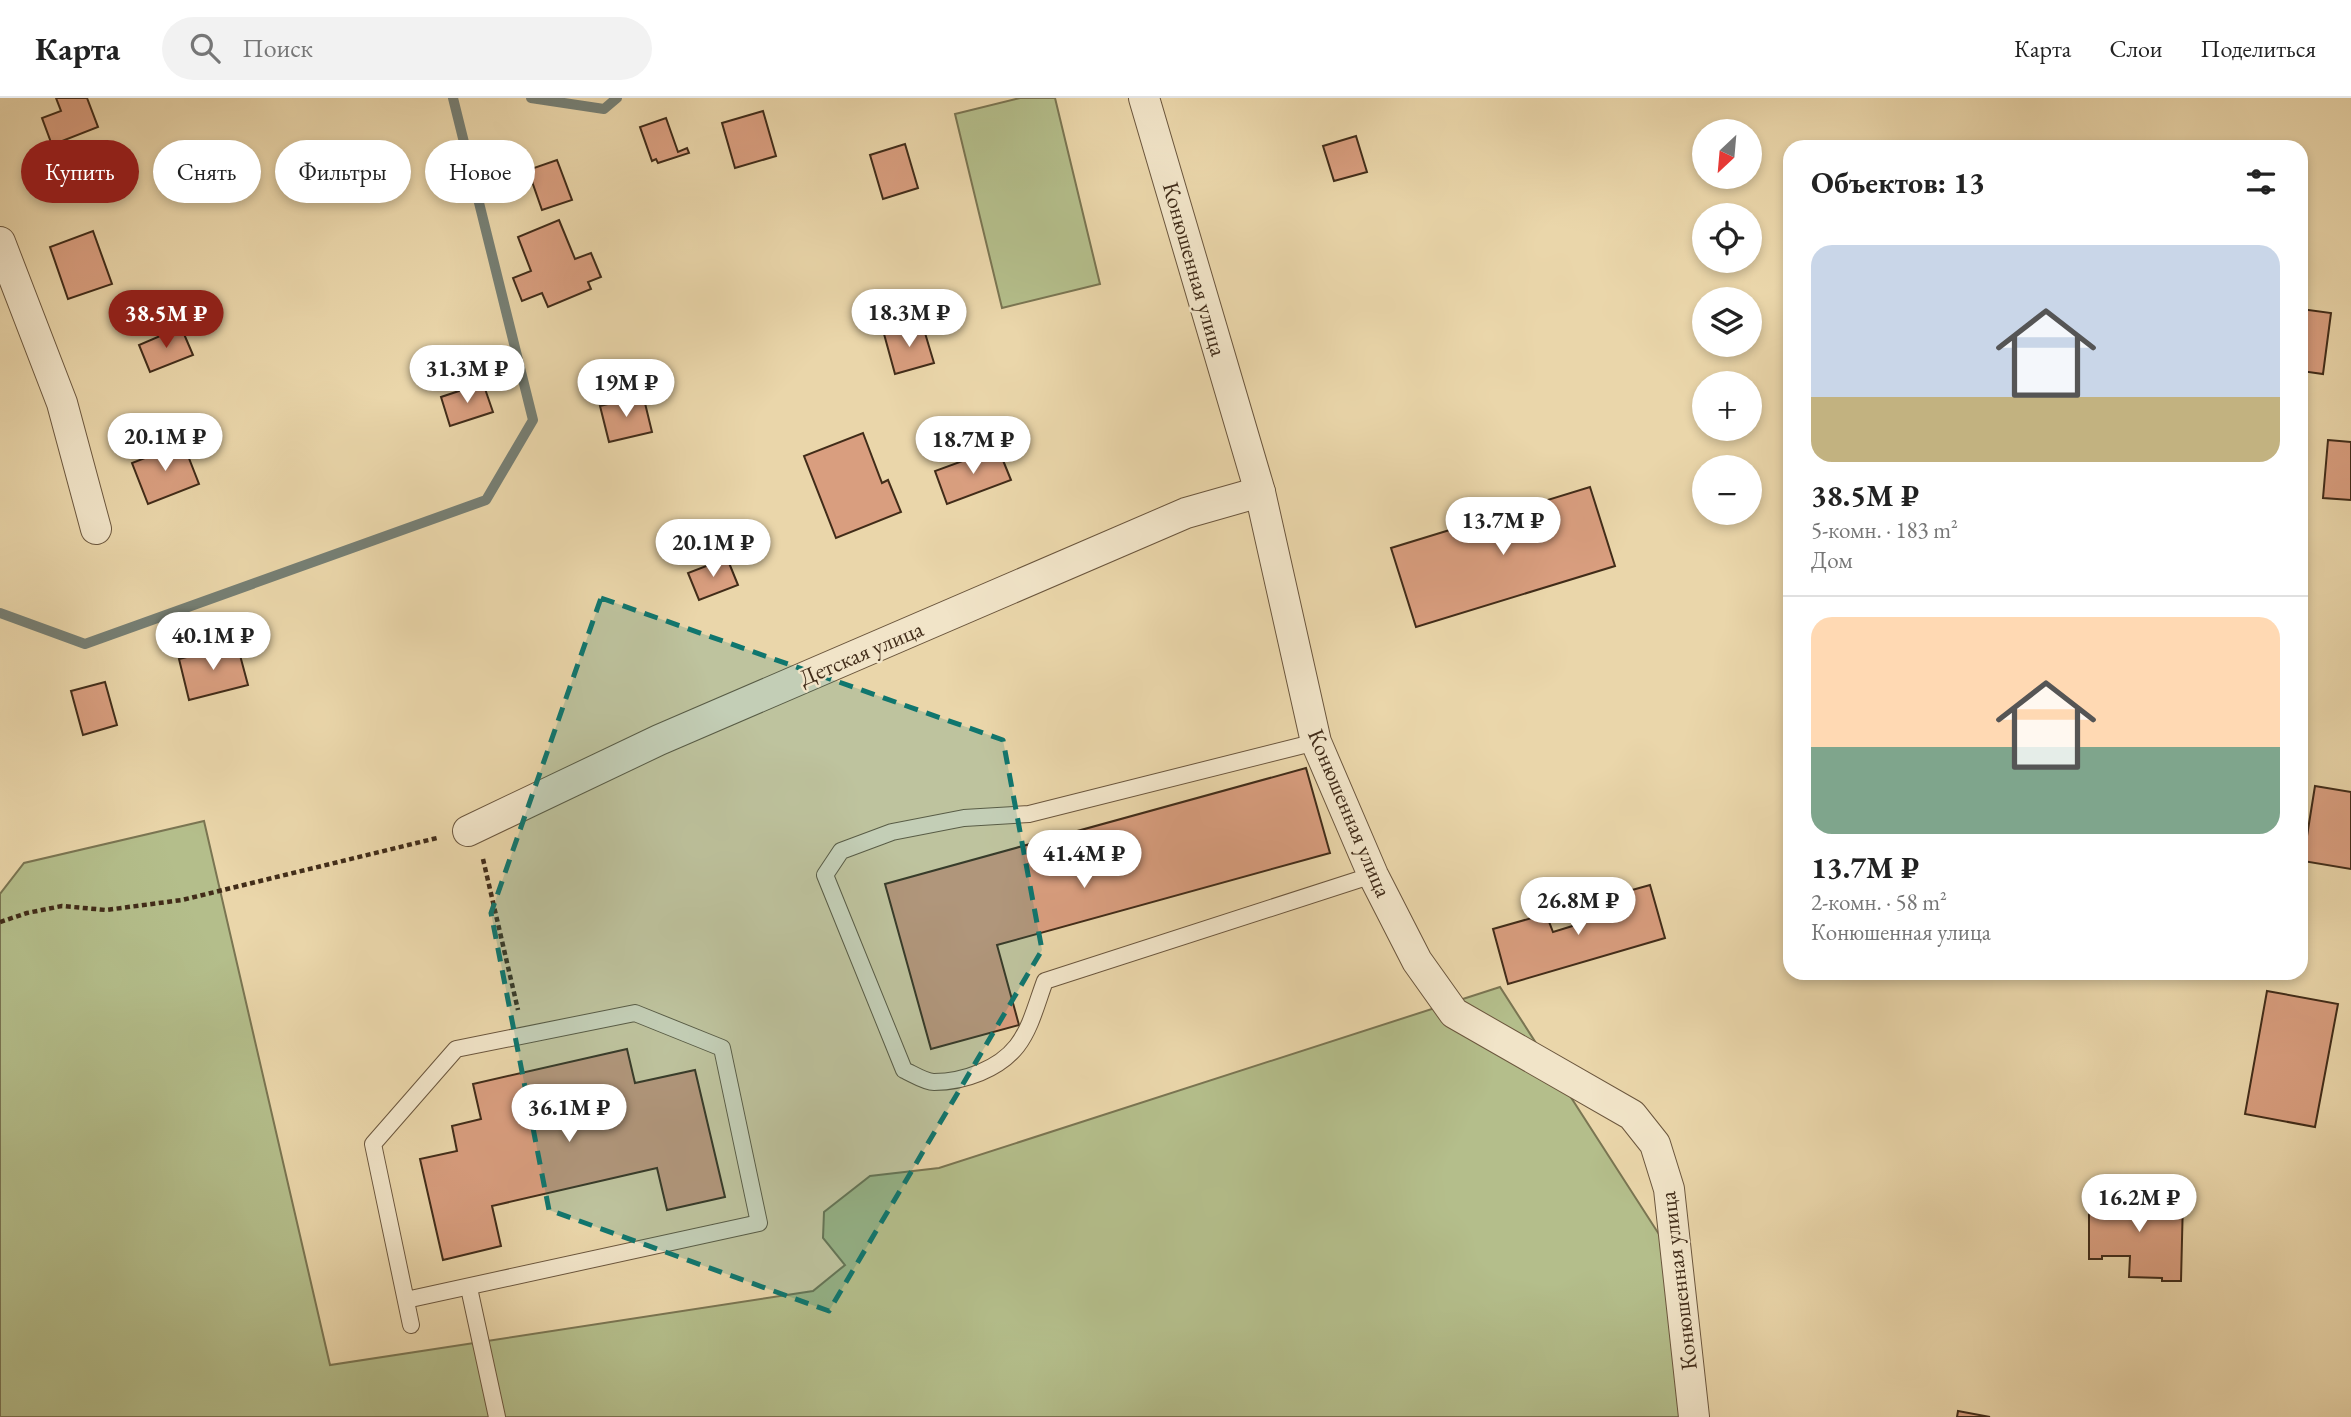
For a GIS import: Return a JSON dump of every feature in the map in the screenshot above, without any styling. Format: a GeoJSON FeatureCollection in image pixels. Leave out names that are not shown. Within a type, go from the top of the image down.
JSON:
{"type":"FeatureCollection","features":[{"type":"Feature","properties":{"kind":"street","name":"Конюшенная улица"},"geometry":{"type":"LineString","coordinates":[[1144,98],[1261,492],[1316,742],[1373,874],[1417,961],[1454,1013],[1632,1115],[1655,1143],[1669,1189],[1694,1417]]}},
{"type":"Feature","properties":{"kind":"street"},"geometry":{"type":"LineString","coordinates":[[0,242],[62,402],[96,529]]}},
{"type":"Feature","properties":{"kind":"street","name":"Детская улица"},"geometry":{"type":"LineString","coordinates":[[472,829],[659,740],[1186,513],[1261,492]]}},
{"type":"Feature","properties":{"kind":"lane"},"geometry":{"type":"LineString","coordinates":[[1316,742],[1029,814],[964,818],[892,832],[841,851],[825,875],[904,1070],[932,1082],[965,1077],[999,1065],[1018,1045],[1045,981],[1373,874]]}},
{"type":"Feature","properties":{"kind":"lane"},"geometry":{"type":"LineString","coordinates":[[406,1300],[759,1223],[722,1048],[635,1013],[456,1049],[373,1144],[411,1325]]}},
{"type":"Feature","properties":{"kind":"lane"},"geometry":{"type":"LineString","coordinates":[[469,1288],[498,1417]]}},
{"type":"Feature","properties":{"kind":"path"},"geometry":{"type":"LineString","coordinates":[[0,922],[62,906],[106,910],[182,900],[472,829],[523,1036]]}},
{"type":"Feature","properties":{"kind":"highlighted area"},"geometry":{"type":"Polygon","coordinates":[[[601,598],[1003,740],[1042,950],[829,1311],[549,1210],[491,913],[601,598]]]}},
{"type":"Feature","properties":{"kind":"green space"},"geometry":{"type":"Polygon","coordinates":[[[1020,98],[1055,98],[1100,284],[1002,308],[955,114],[1020,98]]]}},
{"type":"Feature","properties":{"kind":"green space"},"geometry":{"type":"Polygon","coordinates":[[[204,821],[330,1365],[813,1291],[845,1265],[823,1238],[824,1212],[870,1176],[939,1168],[1500,987],[1664,1242],[1693,1417],[0,1417],[0,894],[24,863],[204,821]]]}},
{"type":"Feature","properties":{"kind":"building"},"geometry":{"type":"Polygon","coordinates":[[[56,98],[87,98],[98,127],[65,140],[50,140],[42,118],[61,111],[56,98]]]}},
{"type":"Feature","properties":{"kind":"building"},"geometry":{"type":"Polygon","coordinates":[[[763,111],[776,156],[735,168],[722,123],[763,111]]]}},
{"type":"Feature","properties":{"kind":"building"},"geometry":{"type":"Polygon","coordinates":[[[666,118],[678,152],[687,148],[689,153],[658,163],[656,159],[652,161],[640,127],[666,118]]]}},
{"type":"Feature","properties":{"kind":"building"},"geometry":{"type":"Polygon","coordinates":[[[1356,136],[1367,172],[1334,181],[1323,146],[1356,136]]]}},
{"type":"Feature","properties":{"kind":"building"},"geometry":{"type":"Polygon","coordinates":[[[905,144],[918,188],[883,199],[870,155],[905,144]]]}},
{"type":"Feature","properties":{"kind":"building"},"geometry":{"type":"Polygon","coordinates":[[[557,160],[572,200],[542,210],[535,190],[535,168],[557,160]]]}},
{"type":"Feature","properties":{"kind":"building"},"geometry":{"type":"Polygon","coordinates":[[[559,220],[575,259],[591,253],[601,277],[588,282],[591,289],[548,307],[542,293],[522,301],[513,278],[531,271],[518,237],[559,220]]]}},
{"type":"Feature","properties":{"kind":"building"},"geometry":{"type":"Polygon","coordinates":[[[93,231],[112,284],[68,299],[50,247],[93,231]]]}},
{"type":"Feature","properties":{"kind":"building"},"geometry":{"type":"Polygon","coordinates":[[[2308,310],[2331,313],[2323,374],[2308,372],[2308,310]]]}},
{"type":"Feature","properties":{"kind":"building"},"geometry":{"type":"Polygon","coordinates":[[[922,323],[934,363],[895,374],[884,334],[922,323]]]}},
{"type":"Feature","properties":{"kind":"building"},"geometry":{"type":"Polygon","coordinates":[[[181,327],[193,355],[150,372],[139,345],[181,327]]]}},
{"type":"Feature","properties":{"kind":"building"},"geometry":{"type":"Polygon","coordinates":[[[483,383],[493,412],[450,426],[441,397],[483,383]]]}},
{"type":"Feature","properties":{"kind":"building"},"geometry":{"type":"Polygon","coordinates":[[[643,395],[652,432],[609,442],[600,406],[643,395]]]}},
{"type":"Feature","properties":{"kind":"building"},"geometry":{"type":"Polygon","coordinates":[[[863,433],[882,483],[888,480],[901,512],[836,538],[804,456],[863,433]]]}},
{"type":"Feature","properties":{"kind":"building"},"geometry":{"type":"Polygon","coordinates":[[[2328,440],[2351,442],[2351,500],[2323,498],[2328,440]]]}},
{"type":"Feature","properties":{"kind":"building"},"geometry":{"type":"Polygon","coordinates":[[[183,443],[199,484],[148,504],[132,463],[183,443]]]}},
{"type":"Feature","properties":{"kind":"building"},"geometry":{"type":"Polygon","coordinates":[[[998,448],[1011,480],[947,504],[935,471],[998,448]]]}},
{"type":"Feature","properties":{"kind":"building"},"geometry":{"type":"Polygon","coordinates":[[[1590,487],[1615,566],[1416,627],[1391,548],[1590,487]]]}},
{"type":"Feature","properties":{"kind":"building"},"geometry":{"type":"Polygon","coordinates":[[[727,558],[738,585],[699,600],[688,573],[727,558]]]}},
{"type":"Feature","properties":{"kind":"building"},"geometry":{"type":"Polygon","coordinates":[[[237,644],[248,685],[189,700],[179,659],[237,644]]]}},
{"type":"Feature","properties":{"kind":"building"},"geometry":{"type":"Polygon","coordinates":[[[105,682],[117,725],[83,735],[71,691],[105,682]]]}},
{"type":"Feature","properties":{"kind":"building"},"geometry":{"type":"Polygon","coordinates":[[[1306,768],[1330,853],[997,945],[1019,1025],[931,1049],[885,884],[1306,768]]]}},
{"type":"Feature","properties":{"kind":"building"},"geometry":{"type":"Polygon","coordinates":[[[2315,786],[2351,792],[2351,869],[2308,862],[2308,830],[2315,786]]]}},
{"type":"Feature","properties":{"kind":"building"},"geometry":{"type":"Polygon","coordinates":[[[1650,885],[1665,938],[1508,984],[1493,929],[1546,914],[1553,932],[1618,912],[1614,895],[1650,885]]]}},
{"type":"Feature","properties":{"kind":"building"},"geometry":{"type":"Polygon","coordinates":[[[2267,991],[2338,1004],[2315,1127],[2245,1114],[2267,991]]]}},
{"type":"Feature","properties":{"kind":"building"},"geometry":{"type":"Polygon","coordinates":[[[627,1049],[635,1083],[695,1070],[725,1197],[667,1210],[657,1168],[492,1206],[501,1246],[443,1260],[420,1159],[457,1151],[452,1126],[481,1119],[473,1084],[627,1049]]]}},
{"type":"Feature","properties":{"kind":"building"},"geometry":{"type":"Polygon","coordinates":[[[2089,1197],[2183,1199],[2181,1281],[2129,1277],[2130,1256],[2089,1259],[2089,1197]]]}},
{"type":"Feature","properties":{"kind":"building"},"geometry":{"type":"Polygon","coordinates":[[[1958,1411],[1990,1417],[1957,1417],[1958,1411]]]}},
{"type":"Feature","properties":{"kind":"waterway"},"geometry":{"type":"LineString","coordinates":[[0,613],[85,644],[486,500],[533,420],[453,98]]}},
{"type":"Feature","properties":{"kind":"waterway"},"geometry":{"type":"LineString","coordinates":[[531,98],[604,109],[617,98]]}}]}
